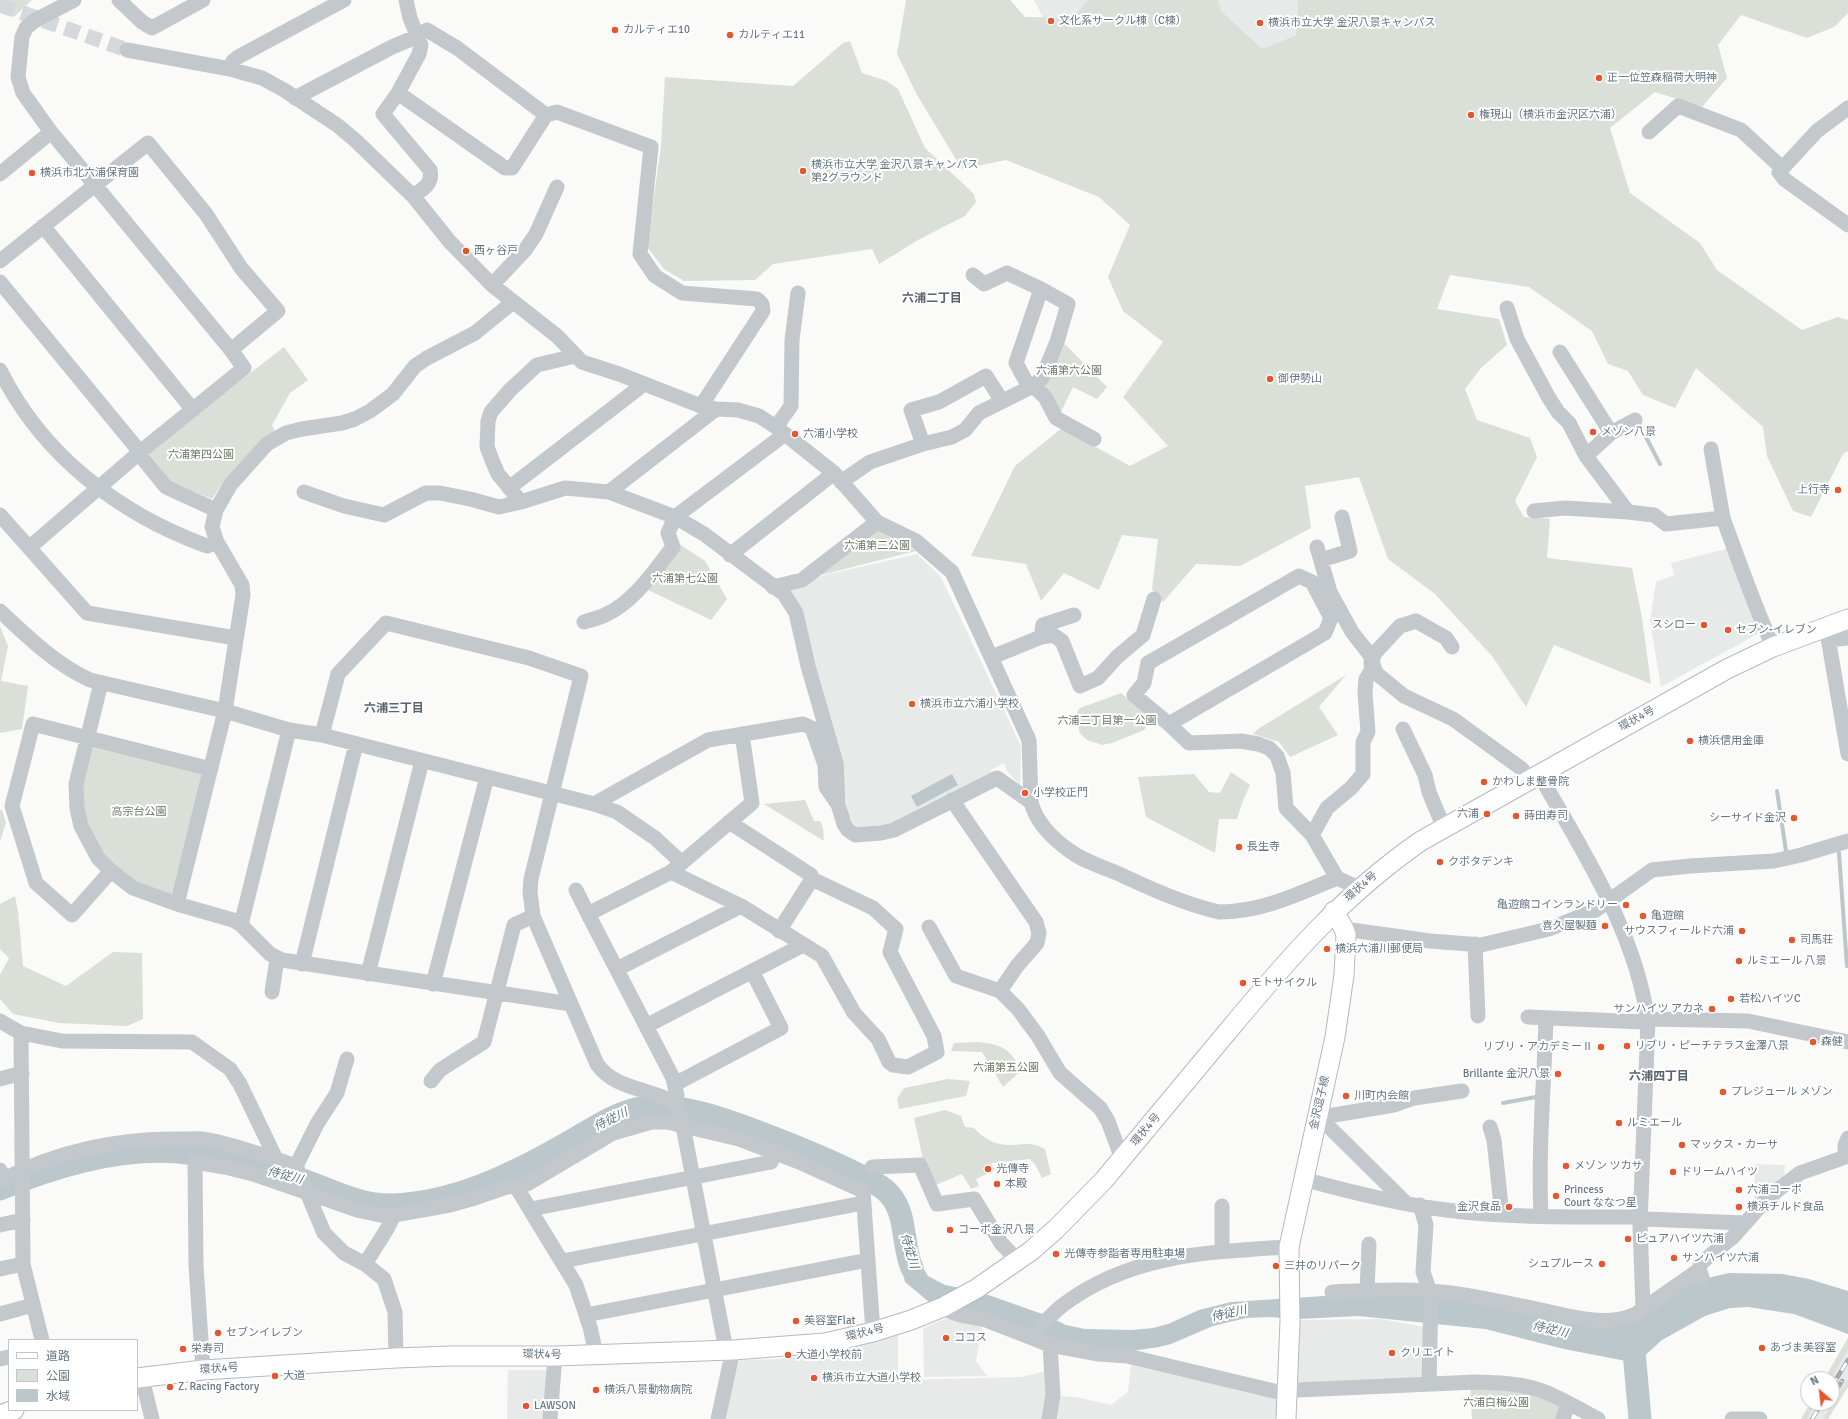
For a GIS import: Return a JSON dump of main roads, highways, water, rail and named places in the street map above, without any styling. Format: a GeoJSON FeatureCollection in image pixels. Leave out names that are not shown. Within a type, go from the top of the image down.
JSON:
{"type":"FeatureCollection","features":[{"type":"Feature","properties":{"kind":"main road","name":"環状4号"},"geometry":{"type":"LineString","coordinates":[[140,1378],[203,1370],[396,1358],[449,1356],[555,1356],[729,1350],[825,1343],[873,1332],[941,1308],[976,1289],[1018,1261],[1062,1224],[1122,1159],[1282,966],[1334,911],[1359,888],[1405,852],[1444,828],[1706,679],[1774,647],[1827,633],[1848,619]]}},
{"type":"Feature","properties":{"kind":"main road","name":"金沢逗子線"},"geometry":{"type":"LineString","coordinates":[[1286,1419],[1290,1321],[1289,1247],[1330,1058],[1340,1003],[1346,942],[1344,929],[1334,911]]}},
{"type":"Feature","properties":{"kind":"main road"},"geometry":{"type":"LineString","coordinates":[[0,1415],[12,1411]]}},
{"type":"Feature","properties":{"kind":"water"},"geometry":{"type":"Polygon","coordinates":[[[952,774],[958,785],[917,807],[911,796],[952,774]]]}},
{"type":"Feature","properties":{"kind":"water"},"geometry":{"type":"Polygon","coordinates":[[[915,1236],[920,1262],[928,1276],[945,1285],[980,1292],[1045,1315],[1066,1325],[1085,1329],[1132,1330],[1153,1328],[1168,1324],[1199,1310],[1231,1302],[1386,1292],[1438,1295],[1594,1324],[1699,1280],[1729,1273],[1782,1274],[1809,1279],[1848,1291],[1848,1334],[1794,1314],[1748,1307],[1730,1308],[1705,1316],[1662,1340],[1640,1360],[1626,1361],[1564,1349],[1485,1329],[1358,1316],[1299,1319],[1269,1317],[1246,1318],[1213,1326],[1171,1344],[1159,1347],[1131,1351],[1080,1347],[963,1309],[929,1302],[905,1282],[895,1239],[915,1236]]]}},
{"type":"Feature","properties":{"kind":"waterway"},"geometry":{"type":"LineString","coordinates":[[1638,422],[1660,464]]}},
{"type":"Feature","properties":{"kind":"waterway"},"geometry":{"type":"LineString","coordinates":[[1777,791],[1786,851]]}},
{"type":"Feature","properties":{"kind":"waterway"},"geometry":{"type":"LineString","coordinates":[[1839,853],[1847,966]]}},
{"type":"Feature","properties":{"kind":"waterway"},"geometry":{"type":"LineString","coordinates":[[1503,1103],[1536,1097]]}},
{"type":"Feature","properties":{"kind":"waterway","name":"侍従川"},"geometry":{"type":"LineString","coordinates":[[0,1189],[43,1173],[88,1160],[110,1155],[156,1151],[201,1155],[289,1176],[352,1199],[365,1202],[392,1205],[415,1203],[460,1193],[503,1177],[623,1113],[646,1107],[671,1108],[709,1115],[756,1131],[819,1156],[878,1185],[890,1195],[899,1211],[912,1268]]}},
{"type":"Feature","properties":{"kind":"waterway"},"geometry":{"type":"LineString","coordinates":[[1633,1340],[1640,1419]]}},
{"type":"Feature","properties":{"kind":"tunnel"},"geometry":{"type":"LineString","coordinates":[[0,5],[127,50]]}},
{"type":"Feature","properties":{"kind":"railway"},"geometry":{"type":"LineString","coordinates":[[1840,1373],[1848,1360]]}},
{"type":"Feature","properties":{"kind":"railway"},"geometry":{"type":"LineString","coordinates":[[1812,1419],[1817,1411]]}},
{"type":"Feature","properties":{"kind":"place","name":"文化系サークル棟（C棟）"},"geometry":{"type":"Point","coordinates":[1051,21]}},
{"type":"Feature","properties":{"kind":"place","name":"横浜市立大学 金沢八景キャンパス"},"geometry":{"type":"Point","coordinates":[1260,23]}},
{"type":"Feature","properties":{"kind":"place","name":"カルティエ10"},"geometry":{"type":"Point","coordinates":[615,30]}},
{"type":"Feature","properties":{"kind":"place","name":"カルティエ11"},"geometry":{"type":"Point","coordinates":[730,35]}},
{"type":"Feature","properties":{"kind":"place","name":"正一位笠森稲荷大明神"},"geometry":{"type":"Point","coordinates":[1599,78]}},
{"type":"Feature","properties":{"kind":"place","name":"権現山（横浜市金沢区六浦）"},"geometry":{"type":"Point","coordinates":[1471,115]}},
{"type":"Feature","properties":{"kind":"place","name":"横浜市立大学 金沢八景キャンパス 第2グラウンド"},"geometry":{"type":"Point","coordinates":[803,171]}},
{"type":"Feature","properties":{"kind":"place","name":"横浜市北六浦保育園"},"geometry":{"type":"Point","coordinates":[32,173]}},
{"type":"Feature","properties":{"kind":"place","name":"西ヶ谷戸"},"geometry":{"type":"Point","coordinates":[466,251]}},
{"type":"Feature","properties":{"kind":"place","name":"御伊勢山"},"geometry":{"type":"Point","coordinates":[1270,379]}},
{"type":"Feature","properties":{"kind":"place","name":"メゾン八景"},"geometry":{"type":"Point","coordinates":[1593,432]}},
{"type":"Feature","properties":{"kind":"place","name":"六浦小学校"},"geometry":{"type":"Point","coordinates":[795,434]}},
{"type":"Feature","properties":{"kind":"place","name":"上行寺"},"geometry":{"type":"Point","coordinates":[1838,490]}},
{"type":"Feature","properties":{"kind":"place","name":"スシロー"},"geometry":{"type":"Point","coordinates":[1704,625]}},
{"type":"Feature","properties":{"kind":"place","name":"セブン-イレブン"},"geometry":{"type":"Point","coordinates":[1728,630]}},
{"type":"Feature","properties":{"kind":"place","name":"横浜市立六浦小学校"},"geometry":{"type":"Point","coordinates":[912,704]}},
{"type":"Feature","properties":{"kind":"place","name":"横浜信用金庫"},"geometry":{"type":"Point","coordinates":[1690,741]}},
{"type":"Feature","properties":{"kind":"place","name":"かわしま整骨院"},"geometry":{"type":"Point","coordinates":[1484,782]}},
{"type":"Feature","properties":{"kind":"place","name":"小学校正門"},"geometry":{"type":"Point","coordinates":[1025,793]}},
{"type":"Feature","properties":{"kind":"place","name":"六浦"},"geometry":{"type":"Point","coordinates":[1487,814]}},
{"type":"Feature","properties":{"kind":"place","name":"蒔田寿司"},"geometry":{"type":"Point","coordinates":[1516,816]}},
{"type":"Feature","properties":{"kind":"place","name":"シーサイド金沢"},"geometry":{"type":"Point","coordinates":[1794,818]}},
{"type":"Feature","properties":{"kind":"place","name":"長生寺"},"geometry":{"type":"Point","coordinates":[1239,847]}},
{"type":"Feature","properties":{"kind":"place","name":"クボタデンキ"},"geometry":{"type":"Point","coordinates":[1440,862]}},
{"type":"Feature","properties":{"kind":"place","name":"亀遊館コインランドリー"},"geometry":{"type":"Point","coordinates":[1626,905]}},
{"type":"Feature","properties":{"kind":"place","name":"亀遊館"},"geometry":{"type":"Point","coordinates":[1643,916]}},
{"type":"Feature","properties":{"kind":"place","name":"喜久屋製麺"},"geometry":{"type":"Point","coordinates":[1605,926]}},
{"type":"Feature","properties":{"kind":"place","name":"サウスフィールド六浦"},"geometry":{"type":"Point","coordinates":[1742,931]}},
{"type":"Feature","properties":{"kind":"place","name":"司馬荘"},"geometry":{"type":"Point","coordinates":[1792,940]}},
{"type":"Feature","properties":{"kind":"place","name":"横浜六浦川郵便局"},"geometry":{"type":"Point","coordinates":[1327,949]}},
{"type":"Feature","properties":{"kind":"place","name":"ルミエール 八景"},"geometry":{"type":"Point","coordinates":[1739,961]}},
{"type":"Feature","properties":{"kind":"place","name":"モトサイクル"},"geometry":{"type":"Point","coordinates":[1243,983]}},
{"type":"Feature","properties":{"kind":"place","name":"若松ハイツC"},"geometry":{"type":"Point","coordinates":[1731,999]}},
{"type":"Feature","properties":{"kind":"place","name":"サンハイツ アカネ"},"geometry":{"type":"Point","coordinates":[1712,1009]}},
{"type":"Feature","properties":{"kind":"place","name":"森健"},"geometry":{"type":"Point","coordinates":[1813,1042]}},
{"type":"Feature","properties":{"kind":"place","name":"リブリ・ピーチテラス金澤八景"},"geometry":{"type":"Point","coordinates":[1627,1046]}},
{"type":"Feature","properties":{"kind":"place","name":"リブリ・アカデミーⅡ"},"geometry":{"type":"Point","coordinates":[1601,1047]}},
{"type":"Feature","properties":{"kind":"place","name":"Brillante 金沢八景"},"geometry":{"type":"Point","coordinates":[1558,1074]}},
{"type":"Feature","properties":{"kind":"place","name":"プレジュール メゾン"},"geometry":{"type":"Point","coordinates":[1723,1092]}},
{"type":"Feature","properties":{"kind":"place","name":"川町内会館"},"geometry":{"type":"Point","coordinates":[1346,1096]}},
{"type":"Feature","properties":{"kind":"place","name":"ルミエール"},"geometry":{"type":"Point","coordinates":[1619,1123]}},
{"type":"Feature","properties":{"kind":"place","name":"マックス・カーサ"},"geometry":{"type":"Point","coordinates":[1682,1145]}},
{"type":"Feature","properties":{"kind":"place","name":"メゾン ツカサ"},"geometry":{"type":"Point","coordinates":[1566,1166]}},
{"type":"Feature","properties":{"kind":"place","name":"光傳寺"},"geometry":{"type":"Point","coordinates":[988,1169]}},
{"type":"Feature","properties":{"kind":"place","name":"ドリームハイツ"},"geometry":{"type":"Point","coordinates":[1673,1172]}},
{"type":"Feature","properties":{"kind":"place","name":"本殿"},"geometry":{"type":"Point","coordinates":[997,1184]}},
{"type":"Feature","properties":{"kind":"place","name":"六浦コーポ"},"geometry":{"type":"Point","coordinates":[1739,1190]}},
{"type":"Feature","properties":{"kind":"place","name":"Princess Court ななつ星"},"geometry":{"type":"Point","coordinates":[1556,1196]}},
{"type":"Feature","properties":{"kind":"place","name":"金沢食品"},"geometry":{"type":"Point","coordinates":[1509,1207]}},
{"type":"Feature","properties":{"kind":"place","name":"横浜チルド食品"},"geometry":{"type":"Point","coordinates":[1739,1207]}},
{"type":"Feature","properties":{"kind":"place","name":"コーポ金沢八景"},"geometry":{"type":"Point","coordinates":[950,1230]}},
{"type":"Feature","properties":{"kind":"place","name":"ピュアハイツ六浦"},"geometry":{"type":"Point","coordinates":[1628,1239]}},
{"type":"Feature","properties":{"kind":"place","name":"光傳寺参詣者専用駐車場"},"geometry":{"type":"Point","coordinates":[1056,1254]}},
{"type":"Feature","properties":{"kind":"place","name":"サンハイツ六浦"},"geometry":{"type":"Point","coordinates":[1674,1258]}},
{"type":"Feature","properties":{"kind":"place","name":"シュプルース"},"geometry":{"type":"Point","coordinates":[1602,1264]}},
{"type":"Feature","properties":{"kind":"place","name":"三井のリパーク"},"geometry":{"type":"Point","coordinates":[1276,1266]}},
{"type":"Feature","properties":{"kind":"place","name":"美容室Flat"},"geometry":{"type":"Point","coordinates":[796,1321]}},
{"type":"Feature","properties":{"kind":"place","name":"セブンイレブン"},"geometry":{"type":"Point","coordinates":[218,1333]}},
{"type":"Feature","properties":{"kind":"place","name":"ココス"},"geometry":{"type":"Point","coordinates":[946,1338]}},
{"type":"Feature","properties":{"kind":"place","name":"あづま美容室"},"geometry":{"type":"Point","coordinates":[1762,1348]}},
{"type":"Feature","properties":{"kind":"place","name":"栄寿司"},"geometry":{"type":"Point","coordinates":[183,1349]}},
{"type":"Feature","properties":{"kind":"place","name":"クリエイト"},"geometry":{"type":"Point","coordinates":[1392,1353]}},
{"type":"Feature","properties":{"kind":"place","name":"大道小学校前"},"geometry":{"type":"Point","coordinates":[788,1355]}},
{"type":"Feature","properties":{"kind":"place","name":"大道"},"geometry":{"type":"Point","coordinates":[275,1376]}},
{"type":"Feature","properties":{"kind":"place","name":"横浜市立大道小学校"},"geometry":{"type":"Point","coordinates":[814,1378]}},
{"type":"Feature","properties":{"kind":"place","name":"Z. Racing Factory"},"geometry":{"type":"Point","coordinates":[170,1387]}},
{"type":"Feature","properties":{"kind":"place","name":"横浜八景動物病院"},"geometry":{"type":"Point","coordinates":[596,1390]}},
{"type":"Feature","properties":{"kind":"place","name":"LAWSON"},"geometry":{"type":"Point","coordinates":[526,1406]}},
{"type":"Feature","properties":{"kind":"district","name":"六浦二丁目"},"geometry":{"type":"Point","coordinates":[932,299]}},
{"type":"Feature","properties":{"kind":"district","name":"六浦三丁目"},"geometry":{"type":"Point","coordinates":[394,709]}},
{"type":"Feature","properties":{"kind":"district","name":"六浦四丁目"},"geometry":{"type":"Point","coordinates":[1659,1077]}},
{"type":"Feature","properties":{"kind":"park label","name":"六浦第六公園"},"geometry":{"type":"Point","coordinates":[1069,371]}},
{"type":"Feature","properties":{"kind":"park label","name":"六浦第四公園"},"geometry":{"type":"Point","coordinates":[201,455]}},
{"type":"Feature","properties":{"kind":"park label","name":"六浦第二公園"},"geometry":{"type":"Point","coordinates":[877,546]}},
{"type":"Feature","properties":{"kind":"park label","name":"六浦第七公園"},"geometry":{"type":"Point","coordinates":[685,579]}},
{"type":"Feature","properties":{"kind":"park label","name":"六浦二丁目第一公園"},"geometry":{"type":"Point","coordinates":[1107,721]}},
{"type":"Feature","properties":{"kind":"park label","name":"高宗台公園"},"geometry":{"type":"Point","coordinates":[139,812]}},
{"type":"Feature","properties":{"kind":"park label","name":"六浦第五公園"},"geometry":{"type":"Point","coordinates":[1006,1068]}},
{"type":"Feature","properties":{"kind":"park label","name":"六浦白梅公園"},"geometry":{"type":"Point","coordinates":[1496,1403]}}]}
